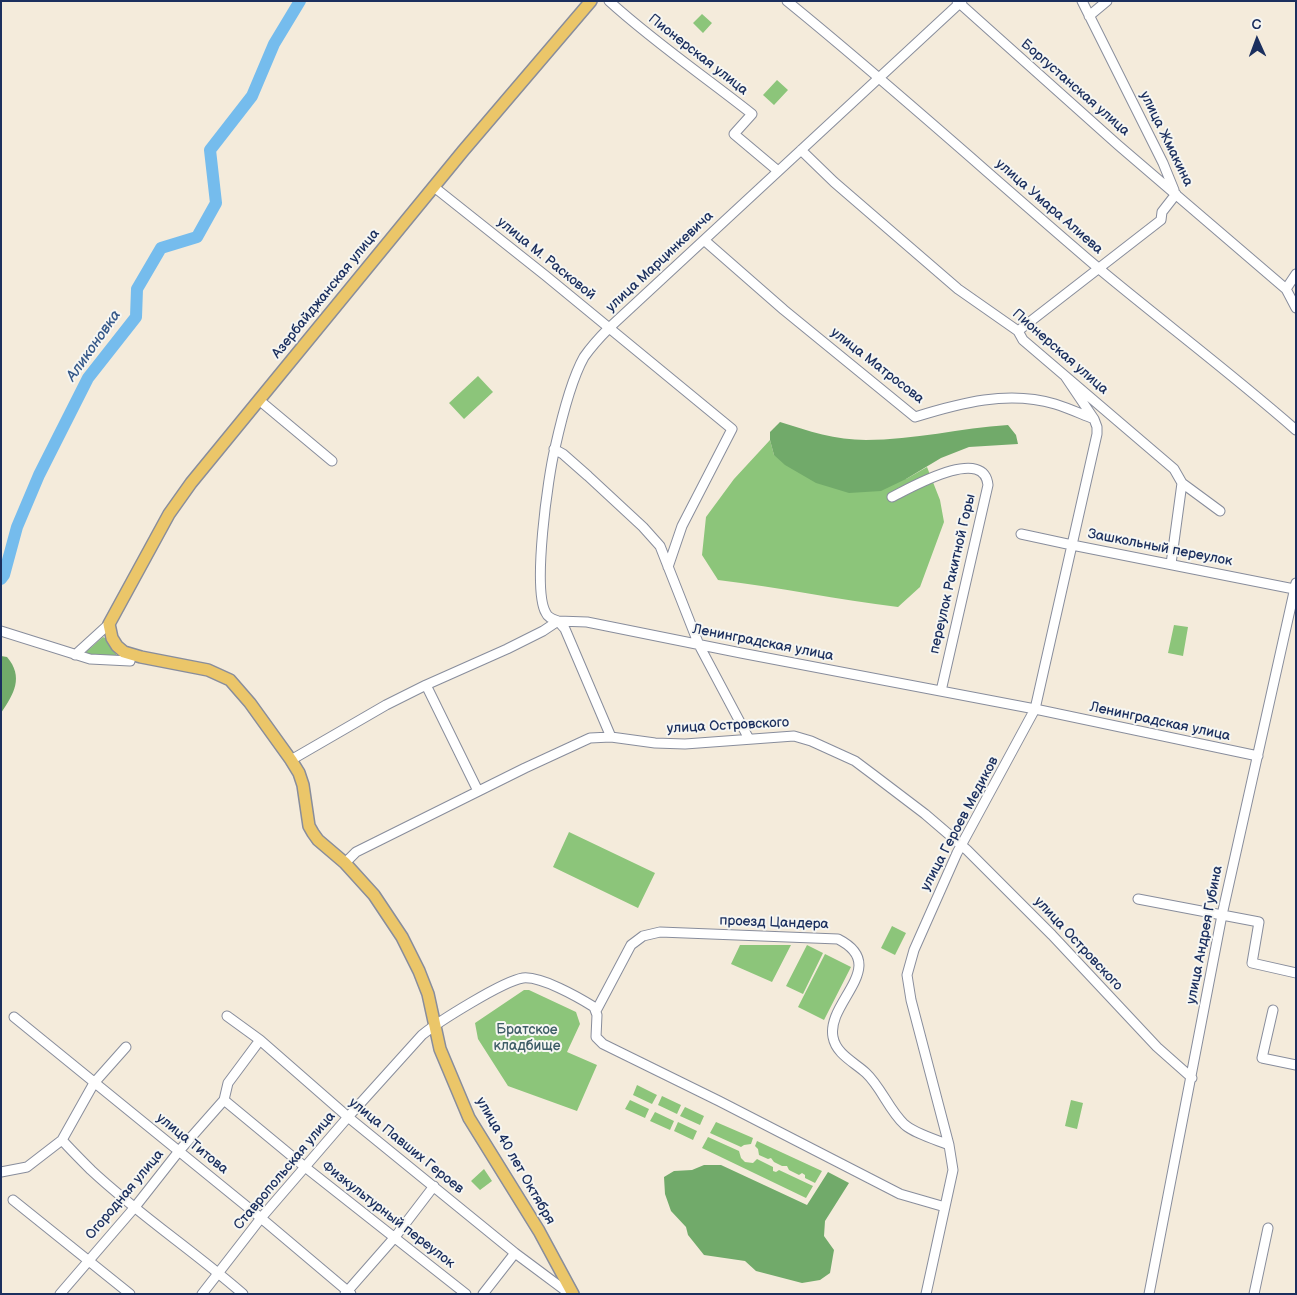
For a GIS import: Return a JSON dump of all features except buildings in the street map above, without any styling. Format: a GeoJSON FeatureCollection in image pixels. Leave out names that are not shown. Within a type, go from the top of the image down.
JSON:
{"type":"FeatureCollection","features":[{"type":"Feature","properties":{"kind":"main road","name":"Азербайджанская улица"},"geometry":{"type":"LineString","coordinates":[[109,624],[169,514],[191,483],[434,187],[591,1]]}},
{"type":"Feature","properties":{"kind":"main road"},"geometry":{"type":"LineString","coordinates":[[109,624],[112,638],[117,646],[131,655]]}},
{"type":"Feature","properties":{"kind":"main road","name":"улица 40 лет Октября"},"geometry":{"type":"LineString","coordinates":[[131,655],[190,665],[226,678],[237,686],[291,760],[299,773],[303,785],[310,826],[313,833],[318,840],[345,863],[380,902],[402,937],[419,970],[428,994],[440,1049],[470,1118],[539,1232],[571,1294]]}},
{"type":"Feature","properties":{"kind":"street","name":"Пионерская улица"},"geometry":{"type":"LineString","coordinates":[[609,1],[663,47],[683,60],[752,114],[734,134],[778,171]]}},
{"type":"Feature","properties":{"kind":"street","name":"улица Умара Алиева"},"geometry":{"type":"LineString","coordinates":[[788,1],[880,77],[1100,268],[1296,430]]}},
{"type":"Feature","properties":{"kind":"street","name":"улица Жмакина"},"geometry":{"type":"LineString","coordinates":[[1082,1],[1176,194],[1286,289],[1296,308]]}},
{"type":"Feature","properties":{"kind":"street"},"geometry":{"type":"LineString","coordinates":[[1089,16],[1107,1]]}},
{"type":"Feature","properties":{"kind":"street","name":"улица Марцинкевича"},"geometry":{"type":"LineString","coordinates":[[611,737],[565,629],[558,621],[547,615],[540,594],[539,571],[554,449],[568,399],[584,358],[608,328],[959,2]]}},
{"type":"Feature","properties":{"kind":"street","name":"Боргустанская улица"},"geometry":{"type":"LineString","coordinates":[[959,2],[1176,194]]}},
{"type":"Feature","properties":{"kind":"street","name":"Пионерская улица"},"geometry":{"type":"LineString","coordinates":[[801,150],[834,182],[958,289],[1018,331],[1023,340],[1174,469],[1182,483],[1220,511]]}},
{"type":"Feature","properties":{"kind":"street","name":"улица М. Расковой"},"geometry":{"type":"LineString","coordinates":[[434,187],[732,429],[682,526],[668,567]]}},
{"type":"Feature","properties":{"kind":"street"},"geometry":{"type":"LineString","coordinates":[[1018,331],[1161,220],[1162,212],[1176,194]]}},
{"type":"Feature","properties":{"kind":"street","name":"улица Матросова"},"geometry":{"type":"LineString","coordinates":[[704,240],[784,310],[915,417],[957,404],[1005,397],[1030,398],[1055,404],[1094,419]]}},
{"type":"Feature","properties":{"kind":"street"},"geometry":{"type":"LineString","coordinates":[[1286,289],[1296,274]]}},
{"type":"Feature","properties":{"kind":"street"},"geometry":{"type":"LineString","coordinates":[[1065,376],[1094,419]]}},
{"type":"Feature","properties":{"kind":"street"},"geometry":{"type":"LineString","coordinates":[[259,400],[332,461]]}},
{"type":"Feature","properties":{"kind":"street","name":"улица Героев Медиков"},"geometry":{"type":"LineString","coordinates":[[926,1294],[953,1170],[949,1145],[910,1000],[907,975],[914,950],[961,845],[1010,760],[1035,710],[1097,434],[1094,419]]}},
{"type":"Feature","properties":{"kind":"street"},"geometry":{"type":"LineString","coordinates":[[554,449],[588,476],[643,527],[660,546],[699,645],[749,740]]}},
{"type":"Feature","properties":{"kind":"street","name":"переулок Ракитной Горы"},"geometry":{"type":"LineString","coordinates":[[892,497],[931,477],[960,469],[977,469],[987,477],[988,485],[941,692]]}},
{"type":"Feature","properties":{"kind":"street"},"geometry":{"type":"LineString","coordinates":[[1171,564],[1182,483]]}},
{"type":"Feature","properties":{"kind":"street","name":"Зашкольный переулок"},"geometry":{"type":"LineString","coordinates":[[1021,534],[1171,564],[1295,586]]}},
{"type":"Feature","properties":{"kind":"street","name":"улица Андрея Губина"},"geometry":{"type":"LineString","coordinates":[[1149,1294],[1222,915],[1295,586]]}},
{"type":"Feature","properties":{"kind":"street"},"geometry":{"type":"LineString","coordinates":[[291,760],[386,705],[507,649],[543,631],[558,621]]}},
{"type":"Feature","properties":{"kind":"street","name":"Ленинградская улица"},"geometry":{"type":"LineString","coordinates":[[558,621],[587,622],[1258,756]]}},
{"type":"Feature","properties":{"kind":"street"},"geometry":{"type":"LineString","coordinates":[[75,655],[109,624]]}},
{"type":"Feature","properties":{"kind":"street"},"geometry":{"type":"LineString","coordinates":[[1,631],[90,659],[130,661],[131,655]]}},
{"type":"Feature","properties":{"kind":"street"},"geometry":{"type":"LineString","coordinates":[[426,685],[478,791]]}},
{"type":"Feature","properties":{"kind":"street","name":"улица Островского"},"geometry":{"type":"LineString","coordinates":[[345,863],[356,852],[590,738],[611,737],[655,743],[685,744],[794,736],[827,747],[855,761],[925,814],[1002,884],[1157,1047],[1192,1078]]}},
{"type":"Feature","properties":{"kind":"street"},"geometry":{"type":"LineString","coordinates":[[1138,899],[1260,922],[1252,964],[1296,973]]}},
{"type":"Feature","properties":{"kind":"street","name":"проезд Цандера"},"geometry":{"type":"LineString","coordinates":[[945,1207],[904,1196],[603,1044],[596,1037],[596,1011],[631,945],[643,936],[660,932],[838,939],[856,954],[859,962],[858,975],[834,1019],[832,1037],[838,1050],[867,1074],[905,1125],[949,1145]]}},
{"type":"Feature","properties":{"kind":"street"},"geometry":{"type":"LineString","coordinates":[[434,1025],[500,987],[523,978],[546,983],[583,1000],[594,1007],[596,1011]]}},
{"type":"Feature","properties":{"kind":"street"},"geometry":{"type":"LineString","coordinates":[[1273,1010],[1262,1058],[1296,1065]]}},
{"type":"Feature","properties":{"kind":"street","name":"улица Павших Героев"},"geometry":{"type":"LineString","coordinates":[[227,1016],[260,1040],[348,1117],[515,1253],[571,1294]]}},
{"type":"Feature","properties":{"kind":"street","name":"улица Титова"},"geometry":{"type":"LineString","coordinates":[[14,1017],[261,1218],[348,1293]]}},
{"type":"Feature","properties":{"kind":"street","name":"Ставропольская улица"},"geometry":{"type":"LineString","coordinates":[[202,1294],[261,1218],[348,1117],[422,1035],[434,1025]]}},
{"type":"Feature","properties":{"kind":"street","name":"Огородная улица"},"geometry":{"type":"LineString","coordinates":[[60,1294],[224,1100],[228,1083],[260,1040]]}},
{"type":"Feature","properties":{"kind":"street"},"geometry":{"type":"LineString","coordinates":[[1,1172],[27,1166],[62,1140],[94,1083],[126,1047]]}},
{"type":"Feature","properties":{"kind":"street","name":"Физкультурный переулок"},"geometry":{"type":"LineString","coordinates":[[224,1100],[305,1168],[466,1294]]}},
{"type":"Feature","properties":{"kind":"street"},"geometry":{"type":"LineString","coordinates":[[62,1140],[91,1170],[243,1294]]}},
{"type":"Feature","properties":{"kind":"street"},"geometry":{"type":"LineString","coordinates":[[348,1293],[395,1237],[434,1186]]}},
{"type":"Feature","properties":{"kind":"street"},"geometry":{"type":"LineString","coordinates":[[13,1200],[130,1294]]}},
{"type":"Feature","properties":{"kind":"street"},"geometry":{"type":"LineString","coordinates":[[1254,1294],[1268,1228]]}},
{"type":"Feature","properties":{"kind":"street"},"geometry":{"type":"LineString","coordinates":[[483,1294],[515,1253]]}},
{"type":"Feature","properties":{"kind":"green space"},"geometry":{"type":"Polygon","coordinates":[[[702,14],[712,23],[703,33],[693,23],[702,14]]]}},
{"type":"Feature","properties":{"kind":"green space"},"geometry":{"type":"Polygon","coordinates":[[[777,80],[788,90],[774,105],[763,95],[777,80]]]}},
{"type":"Feature","properties":{"kind":"green space"},"geometry":{"type":"Polygon","coordinates":[[[478,376],[493,392],[464,419],[449,403],[478,376]]]}},
{"type":"Feature","properties":{"kind":"green space"},"geometry":{"type":"Polygon","coordinates":[[[780,422],[812,432],[855,440],[902,438],[1008,425],[1016,435],[1018,444],[969,447],[941,458],[906,479],[881,491],[849,493],[816,483],[785,465],[774,455],[770,432],[780,422]]]}},
{"type":"Feature","properties":{"kind":"green space"},"geometry":{"type":"Polygon","coordinates":[[[770,440],[774,455],[906,479],[927,467],[940,500],[944,522],[920,587],[898,607],[718,580],[702,555],[706,517],[734,479],[770,440]]]}},
{"type":"Feature","properties":{"kind":"green space"},"geometry":{"type":"Polygon","coordinates":[[[1174,625],[1188,627],[1183,656],[1168,653],[1174,625]]]}},
{"type":"Feature","properties":{"kind":"green space"},"geometry":{"type":"Polygon","coordinates":[[[103,637],[107,639],[116,656],[87,655],[86,652],[103,637]]]}},
{"type":"Feature","properties":{"kind":"green space"},"geometry":{"type":"Polygon","coordinates":[[[1,656],[7,657],[12,664],[16,678],[10,699],[1,713],[1,656]]]}},
{"type":"Feature","properties":{"kind":"green space"},"geometry":{"type":"Polygon","coordinates":[[[569,832],[655,873],[638,908],[553,867],[569,832]]]}},
{"type":"Feature","properties":{"kind":"green space"},"geometry":{"type":"Polygon","coordinates":[[[892,926],[906,933],[895,955],[881,948],[892,926]]]}},
{"type":"Feature","properties":{"kind":"green space"},"geometry":{"type":"Polygon","coordinates":[[[740,945],[791,945],[772,982],[731,964],[740,945]]]}},
{"type":"Feature","properties":{"kind":"green space"},"geometry":{"type":"Polygon","coordinates":[[[807,945],[823,953],[803,994],[786,986],[807,945]]]}},
{"type":"Feature","properties":{"kind":"green space"},"geometry":{"type":"Polygon","coordinates":[[[825,954],[851,967],[824,1020],[798,1007],[825,954]]]}},
{"type":"Feature","properties":{"kind":"green space","name":"Братское кладбище"},"geometry":{"type":"Polygon","coordinates":[[[524,990],[529,990],[576,1012],[580,1024],[567,1052],[597,1065],[577,1111],[508,1086],[478,1039],[475,1023],[524,990]]]}},
{"type":"Feature","properties":{"kind":"green space"},"geometry":{"type":"Polygon","coordinates":[[[637,1085],[657,1095],[652,1104],[633,1095],[637,1085]]]}},
{"type":"Feature","properties":{"kind":"green space"},"geometry":{"type":"Polygon","coordinates":[[[662,1096],[681,1105],[677,1114],[658,1105],[662,1096]]]}},
{"type":"Feature","properties":{"kind":"green space"},"geometry":{"type":"Polygon","coordinates":[[[630,1100],[649,1109],[645,1118],[625,1109],[630,1100]]]}},
{"type":"Feature","properties":{"kind":"green space"},"geometry":{"type":"Polygon","coordinates":[[[1071,1100],[1083,1103],[1077,1129],[1065,1126],[1071,1100]]]}},
{"type":"Feature","properties":{"kind":"green space"},"geometry":{"type":"Polygon","coordinates":[[[685,1107],[704,1116],[700,1125],[680,1116],[685,1107]]]}},
{"type":"Feature","properties":{"kind":"green space"},"geometry":{"type":"Polygon","coordinates":[[[655,1112],[674,1121],[670,1130],[650,1121],[655,1112]]]}},
{"type":"Feature","properties":{"kind":"green space"},"geometry":{"type":"Polygon","coordinates":[[[678,1122],[697,1131],[693,1140],[674,1131],[678,1122]]]}},
{"type":"Feature","properties":{"kind":"green space"},"geometry":{"type":"Polygon","coordinates":[[[716,1122],[753,1138],[751,1144],[741,1147],[710,1133],[716,1122]]]}},
{"type":"Feature","properties":{"kind":"green space"},"geometry":{"type":"Polygon","coordinates":[[[708,1137],[739,1151],[741,1158],[745,1162],[753,1163],[757,1159],[773,1167],[773,1171],[779,1170],[813,1186],[806,1198],[702,1148],[708,1137]]]}},
{"type":"Feature","properties":{"kind":"green space"},"geometry":{"type":"Polygon","coordinates":[[[757,1141],[822,1171],[815,1183],[805,1178],[805,1175],[802,1173],[799,1175],[789,1170],[787,1166],[774,1162],[771,1158],[768,1159],[759,1155],[758,1149],[755,1146],[757,1141]]]}},
{"type":"Feature","properties":{"kind":"green space"},"geometry":{"type":"Polygon","coordinates":[[[704,1165],[721,1165],[807,1205],[828,1172],[849,1183],[825,1221],[824,1236],[834,1250],[830,1273],[820,1280],[802,1283],[756,1271],[745,1261],[704,1255],[688,1235],[686,1227],[671,1211],[665,1194],[664,1177],[674,1171],[692,1170],[704,1165]]]}},
{"type":"Feature","properties":{"kind":"green space"},"geometry":{"type":"Polygon","coordinates":[[[484,1169],[492,1181],[480,1190],[471,1181],[484,1169]]]}},
{"type":"Feature","properties":{"kind":"waterway","name":"Аликоновка"},"geometry":{"type":"LineString","coordinates":[[1,579],[4,575],[17,527],[39,475],[88,378],[136,317],[137,289],[161,248],[197,237],[216,203],[210,150],[252,96],[274,44],[300,1]]}}]}
